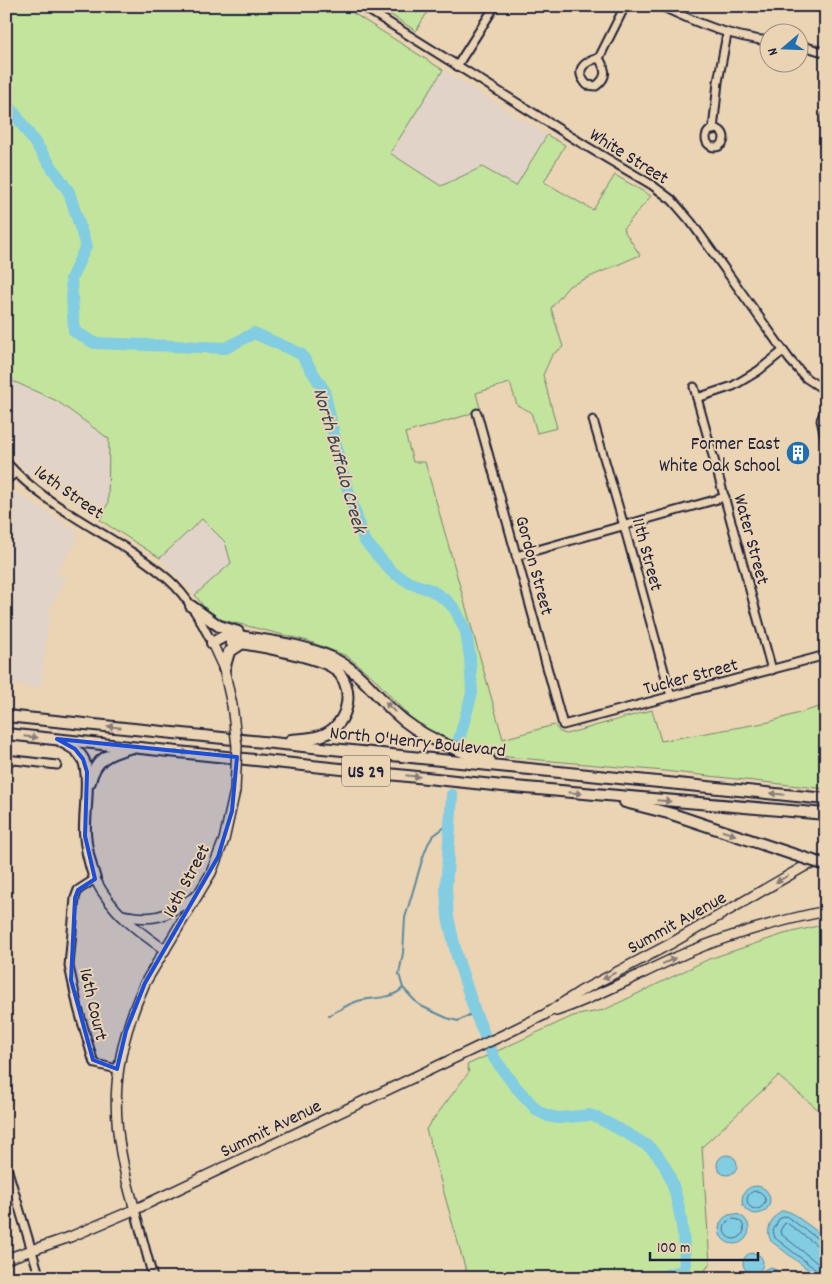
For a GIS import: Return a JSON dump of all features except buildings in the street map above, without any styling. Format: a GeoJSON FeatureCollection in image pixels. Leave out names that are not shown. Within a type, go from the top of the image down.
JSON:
{"type":"FeatureCollection","features":[{"type":"Feature","properties":{"kind":"highway"},"geometry":{"type":"LineString","coordinates":[[191,606],[219,626],[253,638]]}},
{"type":"Feature","properties":{"kind":"highway"},"geometry":{"type":"LineString","coordinates":[[212,643],[227,636],[253,638],[310,649],[336,660],[358,674],[392,711],[416,730],[454,750],[510,767]]}},
{"type":"Feature","properties":{"kind":"highway"},"geometry":{"type":"LineString","coordinates":[[212,643],[232,642],[308,658],[336,670],[344,682],[347,694],[346,713],[339,724],[327,734],[314,738],[250,740]]}},
{"type":"Feature","properties":{"kind":"highway"},"geometry":{"type":"LineString","coordinates":[[224,669],[229,652],[241,644]]}},
{"type":"Feature","properties":{"kind":"highway","name":"North O'Henry Boulevard"},"geometry":{"type":"LineString","coordinates":[[6,716],[826,799]]}},
{"type":"Feature","properties":{"kind":"highway","name":"North O'Henry Boulevard"},"geometry":{"type":"LineString","coordinates":[[6,734],[598,795],[826,814]]}},
{"type":"Feature","properties":{"kind":"highway"},"geometry":{"type":"LineString","coordinates":[[57,739],[75,749],[83,759],[87,772],[85,830],[87,850],[95,879]]}},
{"type":"Feature","properties":{"kind":"highway"},"geometry":{"type":"LineString","coordinates":[[85,810],[92,772],[100,761],[111,754],[134,747]]}},
{"type":"Feature","properties":{"kind":"highway"},"geometry":{"type":"LineString","coordinates":[[598,795],[672,814],[826,865]]}},
{"type":"Feature","properties":{"kind":"main road","name":"16th Street"},"geometry":{"type":"LineString","coordinates":[[135,1210],[118,1144],[117,1069],[126,1031],[145,983],[199,895],[218,858],[232,812],[235,791],[237,746],[232,705],[224,669],[212,643]]}},
{"type":"Feature","properties":{"kind":"main road","name":"Summit Avenue"},"geometry":{"type":"LineString","coordinates":[[6,1259],[32,1251],[135,1210],[501,1036],[544,1015],[581,991],[670,944],[805,866],[826,860]]}},
{"type":"Feature","properties":{"kind":"main road"},"geometry":{"type":"LineString","coordinates":[[95,879],[110,904],[133,927],[165,950]]}},
{"type":"Feature","properties":{"kind":"main road"},"geometry":{"type":"LineString","coordinates":[[121,915],[153,919],[174,911],[199,895]]}},
{"type":"Feature","properties":{"kind":"main road","name":"Summit Avenue"},"geometry":{"type":"LineString","coordinates":[[544,1015],[581,1003],[686,953],[737,934],[789,918],[826,911]]}},
{"type":"Feature","properties":{"kind":"street","name":"White Street"},"geometry":{"type":"LineString","coordinates":[[362,6],[652,185],[672,200],[691,222],[783,351],[806,378],[826,391]]}},
{"type":"Feature","properties":{"kind":"street"},"geometry":{"type":"LineString","coordinates":[[457,66],[495,6]]}},
{"type":"Feature","properties":{"kind":"street"},"geometry":{"type":"LineString","coordinates":[[600,58],[625,6]]}},
{"type":"Feature","properties":{"kind":"street"},"geometry":{"type":"LineString","coordinates":[[661,6],[727,34],[760,40]]}},
{"type":"Feature","properties":{"kind":"street"},"geometry":{"type":"LineString","coordinates":[[712,130],[727,34]]}},
{"type":"Feature","properties":{"kind":"street"},"geometry":{"type":"LineString","coordinates":[[810,48],[826,53]]}},
{"type":"Feature","properties":{"kind":"street"},"geometry":{"type":"LineString","coordinates":[[826,116],[824,142],[826,153]]}},
{"type":"Feature","properties":{"kind":"street"},"geometry":{"type":"LineString","coordinates":[[697,398],[733,386],[758,371],[783,351]]}},
{"type":"Feature","properties":{"kind":"street","name":"Water Street"},"geometry":{"type":"LineString","coordinates":[[694,387],[772,670]]}},
{"type":"Feature","properties":{"kind":"street"},"geometry":{"type":"LineString","coordinates":[[826,408],[821,420],[826,442]]}},
{"type":"Feature","properties":{"kind":"street","name":"Gordon Street"},"geometry":{"type":"LineString","coordinates":[[477,413],[563,725]]}},
{"type":"Feature","properties":{"kind":"street","name":"11th Street"},"geometry":{"type":"LineString","coordinates":[[593,420],[671,696]]}},
{"type":"Feature","properties":{"kind":"street","name":"16th Street"},"geometry":{"type":"LineString","coordinates":[[6,462],[16,473],[50,500],[135,554],[170,581],[191,606],[212,643]]}},
{"type":"Feature","properties":{"kind":"street"},"geometry":{"type":"LineString","coordinates":[[6,480],[16,473]]}},
{"type":"Feature","properties":{"kind":"street"},"geometry":{"type":"LineString","coordinates":[[516,556],[725,497]]}},
{"type":"Feature","properties":{"kind":"street","name":"Tucker Street"},"geometry":{"type":"LineString","coordinates":[[563,725],[826,655]]}},
{"type":"Feature","properties":{"kind":"street"},"geometry":{"type":"LineString","coordinates":[[6,759],[57,765]]}},
{"type":"Feature","properties":{"kind":"street","name":"16th Court"},"geometry":{"type":"LineString","coordinates":[[95,879],[78,890],[75,898],[69,966],[78,1008],[93,1060],[96,1064],[117,1069]]}},
{"type":"Feature","properties":{"kind":"street"},"geometry":{"type":"LineString","coordinates":[[6,1164],[40,1278]]}},
{"type":"Feature","properties":{"kind":"street","name":"16th Street"},"geometry":{"type":"LineString","coordinates":[[135,1210],[153,1278]]}},
{"type":"Feature","properties":{"kind":"highlighted area"},"geometry":{"type":"Polygon","coordinates":[[[57,739],[237,757],[232,811],[218,857],[145,983],[126,1031],[117,1069],[93,1060],[71,980],[75,898],[78,890],[95,879],[85,836],[87,772],[83,759],[75,749],[57,739]]]}},
{"type":"Feature","properties":{"kind":"shaded area"},"geometry":{"type":"Polygon","coordinates":[[[443,70],[547,135],[516,186],[482,167],[442,186],[390,153],[443,70]]]}},
{"type":"Feature","properties":{"kind":"shaded area"},"geometry":{"type":"Polygon","coordinates":[[[6,378],[57,401],[109,439],[108,503],[100,520],[43,484],[24,469],[8,449],[6,445],[6,378]]]}},
{"type":"Feature","properties":{"kind":"shaded area"},"geometry":{"type":"Polygon","coordinates":[[[19,493],[78,533],[76,542],[56,574],[67,579],[50,607],[41,688],[6,684],[6,495],[19,493]]]}},
{"type":"Feature","properties":{"kind":"shaded area"},"geometry":{"type":"Polygon","coordinates":[[[202,519],[225,542],[231,563],[195,595],[160,558],[202,519]]]}},
{"type":"Feature","properties":{"kind":"green space"},"geometry":{"type":"Polygon","coordinates":[[[6,6],[342,6],[443,70],[390,153],[441,186],[482,167],[516,186],[547,135],[565,145],[544,182],[593,210],[615,175],[651,196],[623,229],[640,255],[569,286],[551,308],[563,347],[552,355],[543,375],[557,428],[537,433],[531,412],[517,405],[510,383],[476,393],[480,408],[467,415],[405,433],[413,462],[425,462],[503,739],[554,725],[560,732],[566,734],[652,710],[661,741],[769,722],[826,705],[826,789],[664,771],[507,757],[472,750],[441,738],[414,722],[373,677],[347,656],[308,641],[219,619],[207,611],[195,595],[231,563],[225,542],[202,519],[160,558],[100,520],[108,503],[109,439],[57,401],[6,378],[6,6]]]}},
{"type":"Feature","properties":{"kind":"green space"},"geometry":{"type":"Polygon","coordinates":[[[377,6],[431,6],[416,31],[377,6]]]}},
{"type":"Feature","properties":{"kind":"green space"},"geometry":{"type":"Polygon","coordinates":[[[826,924],[826,1116],[778,1076],[702,1147],[710,1263],[700,1278],[468,1278],[426,1129],[469,1072],[467,1065],[573,1016],[604,1010],[709,959],[784,934],[826,924]]]}},
{"type":"Feature","properties":{"kind":"water"},"geometry":{"type":"Polygon","coordinates":[[[727,1155],[734,1158],[737,1165],[734,1172],[727,1175],[720,1172],[717,1165],[720,1158],[727,1155]]]}},
{"type":"Feature","properties":{"kind":"water"},"geometry":{"type":"Polygon","coordinates":[[[756,1186],[766,1190],[770,1200],[766,1210],[756,1214],[746,1210],[742,1200],[746,1190],[756,1186]]]}},
{"type":"Feature","properties":{"kind":"water"},"geometry":{"type":"Polygon","coordinates":[[[781,1211],[792,1213],[826,1238],[826,1278],[819,1278],[771,1241],[769,1237],[770,1225],[781,1211]]]}},
{"type":"Feature","properties":{"kind":"water"},"geometry":{"type":"Polygon","coordinates":[[[734,1214],[745,1218],[749,1229],[745,1240],[734,1244],[723,1240],[719,1229],[723,1218],[734,1214]]]}},
{"type":"Feature","properties":{"kind":"water"},"geometry":{"type":"Polygon","coordinates":[[[753,1253],[760,1256],[763,1263],[760,1270],[753,1273],[746,1270],[743,1263],[746,1256],[753,1253]]]}},
{"type":"Feature","properties":{"kind":"water"},"geometry":{"type":"Polygon","coordinates":[[[770,1267],[778,1271],[779,1278],[760,1278],[762,1271],[770,1267]]]}},
{"type":"Feature","properties":{"kind":"waterway","name":"North Buffalo Creek"},"geometry":{"type":"LineString","coordinates":[[6,101],[69,192],[86,246],[71,279],[74,331],[94,343],[226,348],[254,333],[301,354],[324,390],[342,471],[364,540],[392,572],[410,583],[431,590],[446,600],[455,609],[466,632],[472,693],[458,743]]}},
{"type":"Feature","properties":{"kind":"waterway","name":"North Buffalo Creek"},"geometry":{"type":"LineString","coordinates":[[452,795],[446,889],[448,917],[457,957],[475,1012],[494,1058],[514,1085],[538,1111],[558,1118],[590,1115],[598,1118],[643,1143],[659,1157],[667,1170],[678,1204],[685,1270],[656,1278]]}},
{"type":"Feature","properties":{"kind":"waterway"},"geometry":{"type":"LineString","coordinates":[[450,823],[433,836],[423,857],[405,918],[403,953],[399,974],[403,988],[423,1007],[458,1021],[475,1012]]}},
{"type":"Feature","properties":{"kind":"waterway"},"geometry":{"type":"LineString","coordinates":[[329,1015],[354,1002],[393,995],[403,988]]}},
{"type":"Feature","properties":{"kind":"place","name":"Former East White Oak School"},"geometry":{"type":"Point","coordinates":[798,453]}}]}
